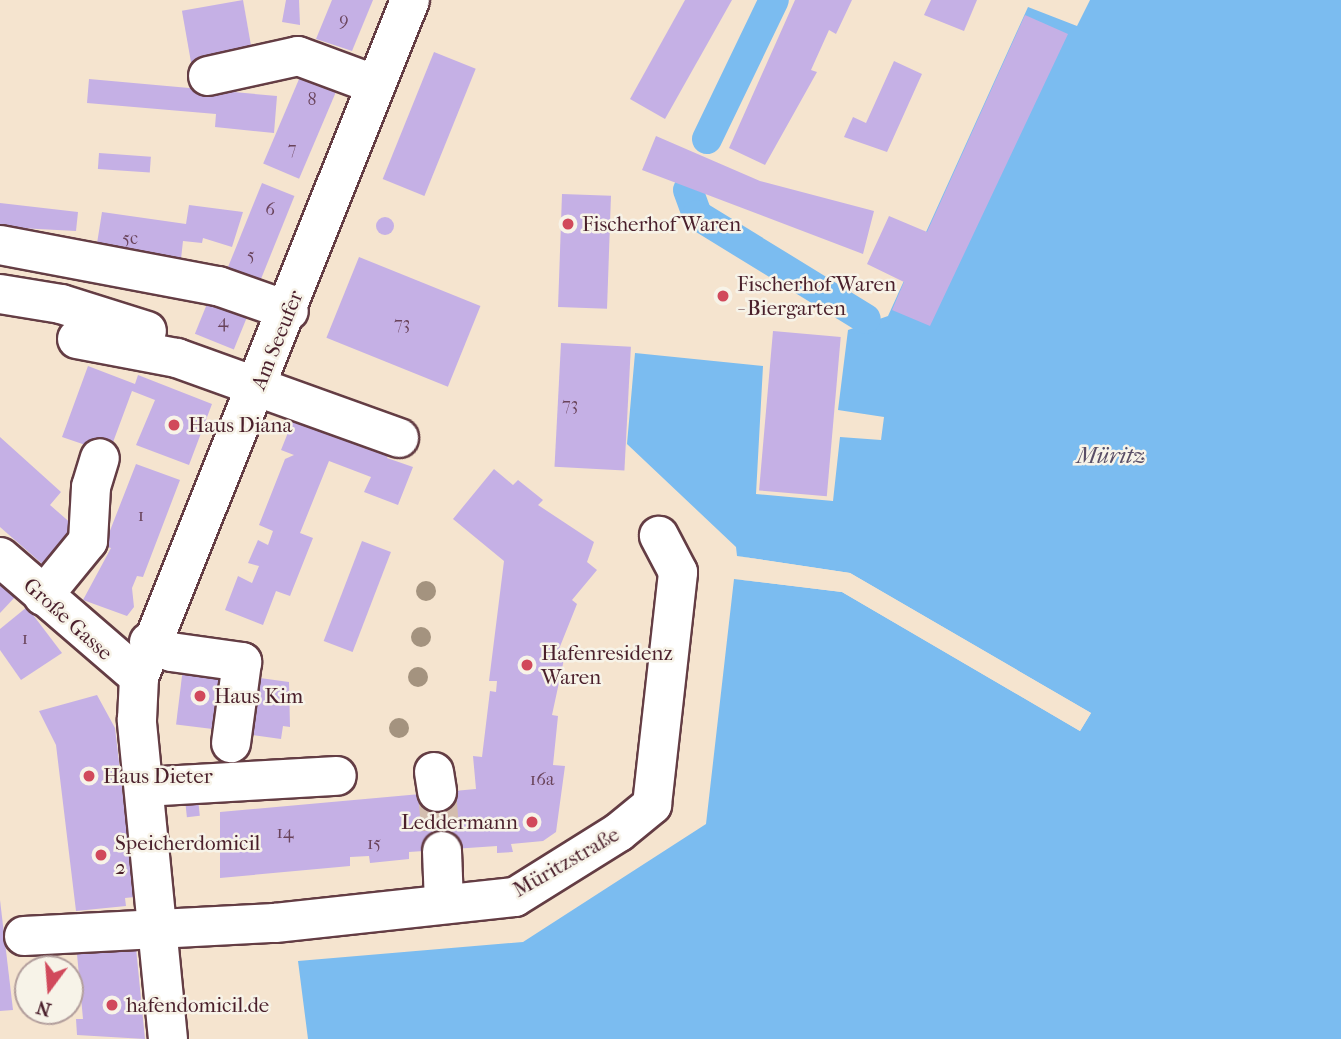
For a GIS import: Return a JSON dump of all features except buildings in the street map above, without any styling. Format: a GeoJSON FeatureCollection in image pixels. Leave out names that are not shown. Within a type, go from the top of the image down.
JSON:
{"type":"FeatureCollection","features":[{"type":"Feature","properties":{"kind":"street","name":"Am Seeufer"},"geometry":{"type":"LineString","coordinates":[[144,659],[262,378],[410,0]]}},
{"type":"Feature","properties":{"kind":"street"},"geometry":{"type":"LineString","coordinates":[[208,76],[298,57],[376,85]]}},
{"type":"Feature","properties":{"kind":"street"},"geometry":{"type":"LineString","coordinates":[[0,245],[218,286],[289,311]]}},
{"type":"Feature","properties":{"kind":"street"},"geometry":{"type":"LineString","coordinates":[[0,294],[61,304],[262,378],[399,438]]}},
{"type":"Feature","properties":{"kind":"street"},"geometry":{"type":"LineString","coordinates":[[77,339],[262,378]]}},
{"type":"Feature","properties":{"kind":"street"},"geometry":{"type":"LineString","coordinates":[[43,596],[88,541],[91,487],[100,458]]}},
{"type":"Feature","properties":{"kind":"street","name":"Müritzstraße"},"geometry":{"type":"LineString","coordinates":[[24,936],[107,928],[156,932],[515,897],[653,805],[678,572],[659,536]]}},
{"type":"Feature","properties":{"kind":"street","name":"Große Gasse"},"geometry":{"type":"LineString","coordinates":[[0,557],[43,596],[144,659]]}},
{"type":"Feature","properties":{"kind":"street"},"geometry":{"type":"LineString","coordinates":[[168,1039],[144,788],[144,659],[171,652],[242,662],[231,743]]}},
{"type":"Feature","properties":{"kind":"street"},"geometry":{"type":"LineString","coordinates":[[144,788],[337,776]]}},
{"type":"Feature","properties":{"kind":"street"},"geometry":{"type":"LineString","coordinates":[[442,851],[444,902]]}},
{"type":"Feature","properties":{"kind":"water","name":"Müritz"},"geometry":{"type":"Polygon","coordinates":[[[1090,0],[1341,0],[1341,1039],[308,1039],[298,961],[523,942],[706,824],[734,579],[842,592],[1080,731],[1091,713],[850,573],[737,556],[736,547],[627,444],[635,353],[763,366],[756,494],[833,501],[840,437],[881,440],[884,417],[838,410],[848,330],[888,316],[1028,7],[1077,26],[1090,0]]]}},
{"type":"Feature","properties":{"kind":"pier"},"geometry":{"type":"Polygon","coordinates":[[[737,556],[850,573],[1091,713],[1080,731],[842,592],[734,579],[843,589],[1079,726],[1086,714],[849,576],[737,556]]]}},
{"type":"Feature","properties":{"kind":"waterway"},"geometry":{"type":"LineString","coordinates":[[707,139],[774,0]]}},
{"type":"Feature","properties":{"kind":"waterway"},"geometry":{"type":"LineString","coordinates":[[688,190],[697,215],[866,319]]}},
{"type":"Feature","properties":{"kind":"tunnel"},"geometry":{"type":"LineString","coordinates":[[437,792],[442,851]]}},
{"type":"Feature","properties":{"kind":"place","name":"Fischerhof Waren"},"geometry":{"type":"Point","coordinates":[568,224]}},
{"type":"Feature","properties":{"kind":"place","name":"Fischerhof Waren - Biergarten"},"geometry":{"type":"Point","coordinates":[723,296]}},
{"type":"Feature","properties":{"kind":"place","name":"Haus Diana"},"geometry":{"type":"Point","coordinates":[174,425]}},
{"type":"Feature","properties":{"kind":"place","name":"Hafenresidenz Waren"},"geometry":{"type":"Point","coordinates":[527,665]}},
{"type":"Feature","properties":{"kind":"place","name":"Haus Kim"},"geometry":{"type":"Point","coordinates":[200,696]}},
{"type":"Feature","properties":{"kind":"place","name":"Haus Dieter"},"geometry":{"type":"Point","coordinates":[89,776]}},
{"type":"Feature","properties":{"kind":"place","name":"Leddermann"},"geometry":{"type":"Point","coordinates":[532,822]}},
{"type":"Feature","properties":{"kind":"place","name":"Speicherdomicil 2"},"geometry":{"type":"Point","coordinates":[101,855]}},
{"type":"Feature","properties":{"kind":"place","name":"hafendomicil.de"},"geometry":{"type":"Point","coordinates":[112,1005]}}]}
